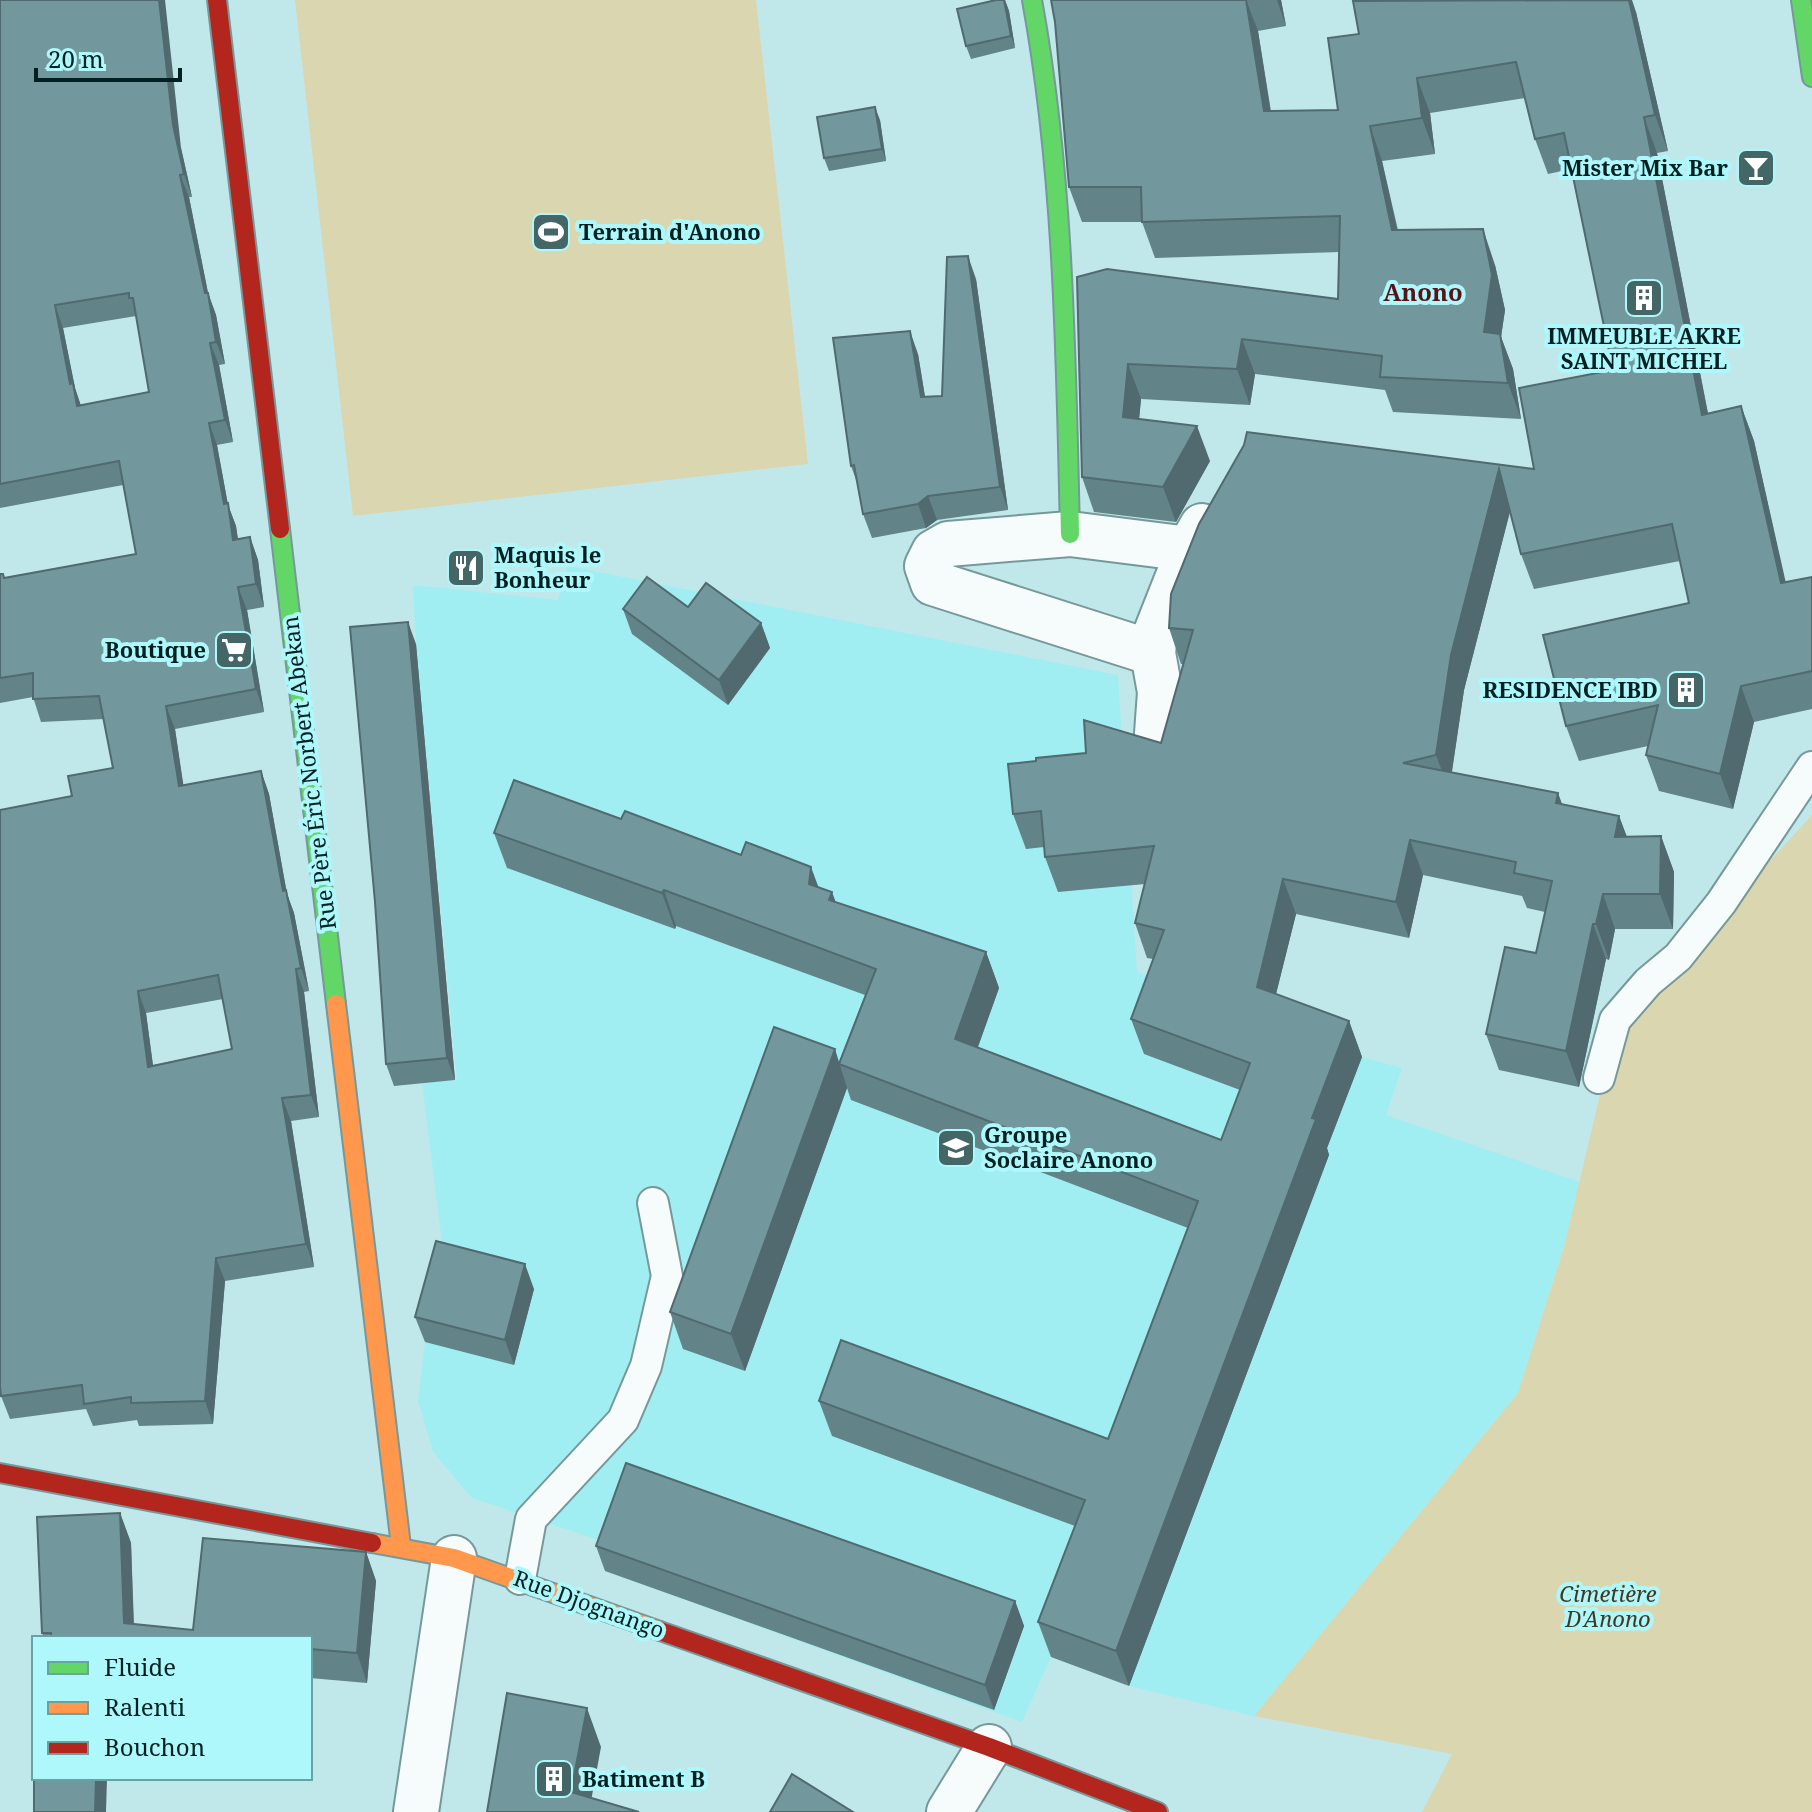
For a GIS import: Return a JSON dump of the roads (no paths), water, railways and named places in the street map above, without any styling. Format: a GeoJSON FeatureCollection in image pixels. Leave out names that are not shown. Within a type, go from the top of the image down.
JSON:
{"type":"FeatureCollection","features":[{"type":"Feature","properties":{"kind":"street","name":"Rue Père Éric Norbert Abekan"},"geometry":{"type":"LineString","coordinates":[[217,0],[401,1546]]}},
{"type":"Feature","properties":{"kind":"street"},"geometry":{"type":"LineString","coordinates":[[1032,0],[1043,60],[1065,312],[1070,534]]}},
{"type":"Feature","properties":{"kind":"street"},"geometry":{"type":"LineString","coordinates":[[1801,0],[1812,77]]}},
{"type":"Feature","properties":{"kind":"street"},"geometry":{"type":"LineString","coordinates":[[1156,747],[1160,692],[1153,653],[1155,635],[1189,549],[1219,495]]}},
{"type":"Feature","properties":{"kind":"street"},"geometry":{"type":"LineString","coordinates":[[1153,653],[933,583],[927,566],[934,552],[948,544],[1070,534],[1189,549]]}},
{"type":"Feature","properties":{"kind":"street","name":"Rue Djognango"},"geometry":{"type":"LineString","coordinates":[[0,1473],[454,1558],[989,1747],[1158,1812]]}},
{"type":"Feature","properties":{"kind":"street"},"geometry":{"type":"LineString","coordinates":[[416,1812],[454,1558]]}},
{"type":"Feature","properties":{"kind":"street"},"geometry":{"type":"LineString","coordinates":[[949,1812],[989,1747]]}},
{"type":"Feature","properties":{"kind":"lane"},"geometry":{"type":"LineString","coordinates":[[1599,1078],[1615,1020],[1648,982],[1678,957],[1721,903],[1812,767]]}},
{"type":"Feature","properties":{"kind":"lane"},"geometry":{"type":"LineString","coordinates":[[520,1579],[531,1519],[623,1420],[646,1366],[667,1276],[653,1203]]}},
{"type":"Feature","properties":{"kind":"place","name":"Mister Mix Bar"},"geometry":{"type":"Point","coordinates":[1756,168]}},
{"type":"Feature","properties":{"kind":"place","name":"Terrain d'Anono"},"geometry":{"type":"Point","coordinates":[551,232]}},
{"type":"Feature","properties":{"kind":"place","name":"IMMEUBLE AKRE SAINT MICHEL"},"geometry":{"type":"Point","coordinates":[1644,298]}},
{"type":"Feature","properties":{"kind":"place","name":"Maquis le Bonheur"},"geometry":{"type":"Point","coordinates":[466,568]}},
{"type":"Feature","properties":{"kind":"place","name":"Boutique"},"geometry":{"type":"Point","coordinates":[234,650]}},
{"type":"Feature","properties":{"kind":"place","name":"RESIDENCE IBD"},"geometry":{"type":"Point","coordinates":[1686,690]}},
{"type":"Feature","properties":{"kind":"place","name":"Groupe Soclaire Anono"},"geometry":{"type":"Point","coordinates":[956,1148]}},
{"type":"Feature","properties":{"kind":"place","name":"Batiment B"},"geometry":{"type":"Point","coordinates":[554,1779]}},
{"type":"Feature","properties":{"kind":"district","name":"Anono"},"geometry":{"type":"Point","coordinates":[1423,293]}},
{"type":"Feature","properties":{"kind":"park label","name":"Cimetière D'Anono"},"geometry":{"type":"Point","coordinates":[1608,1606]}}]}
